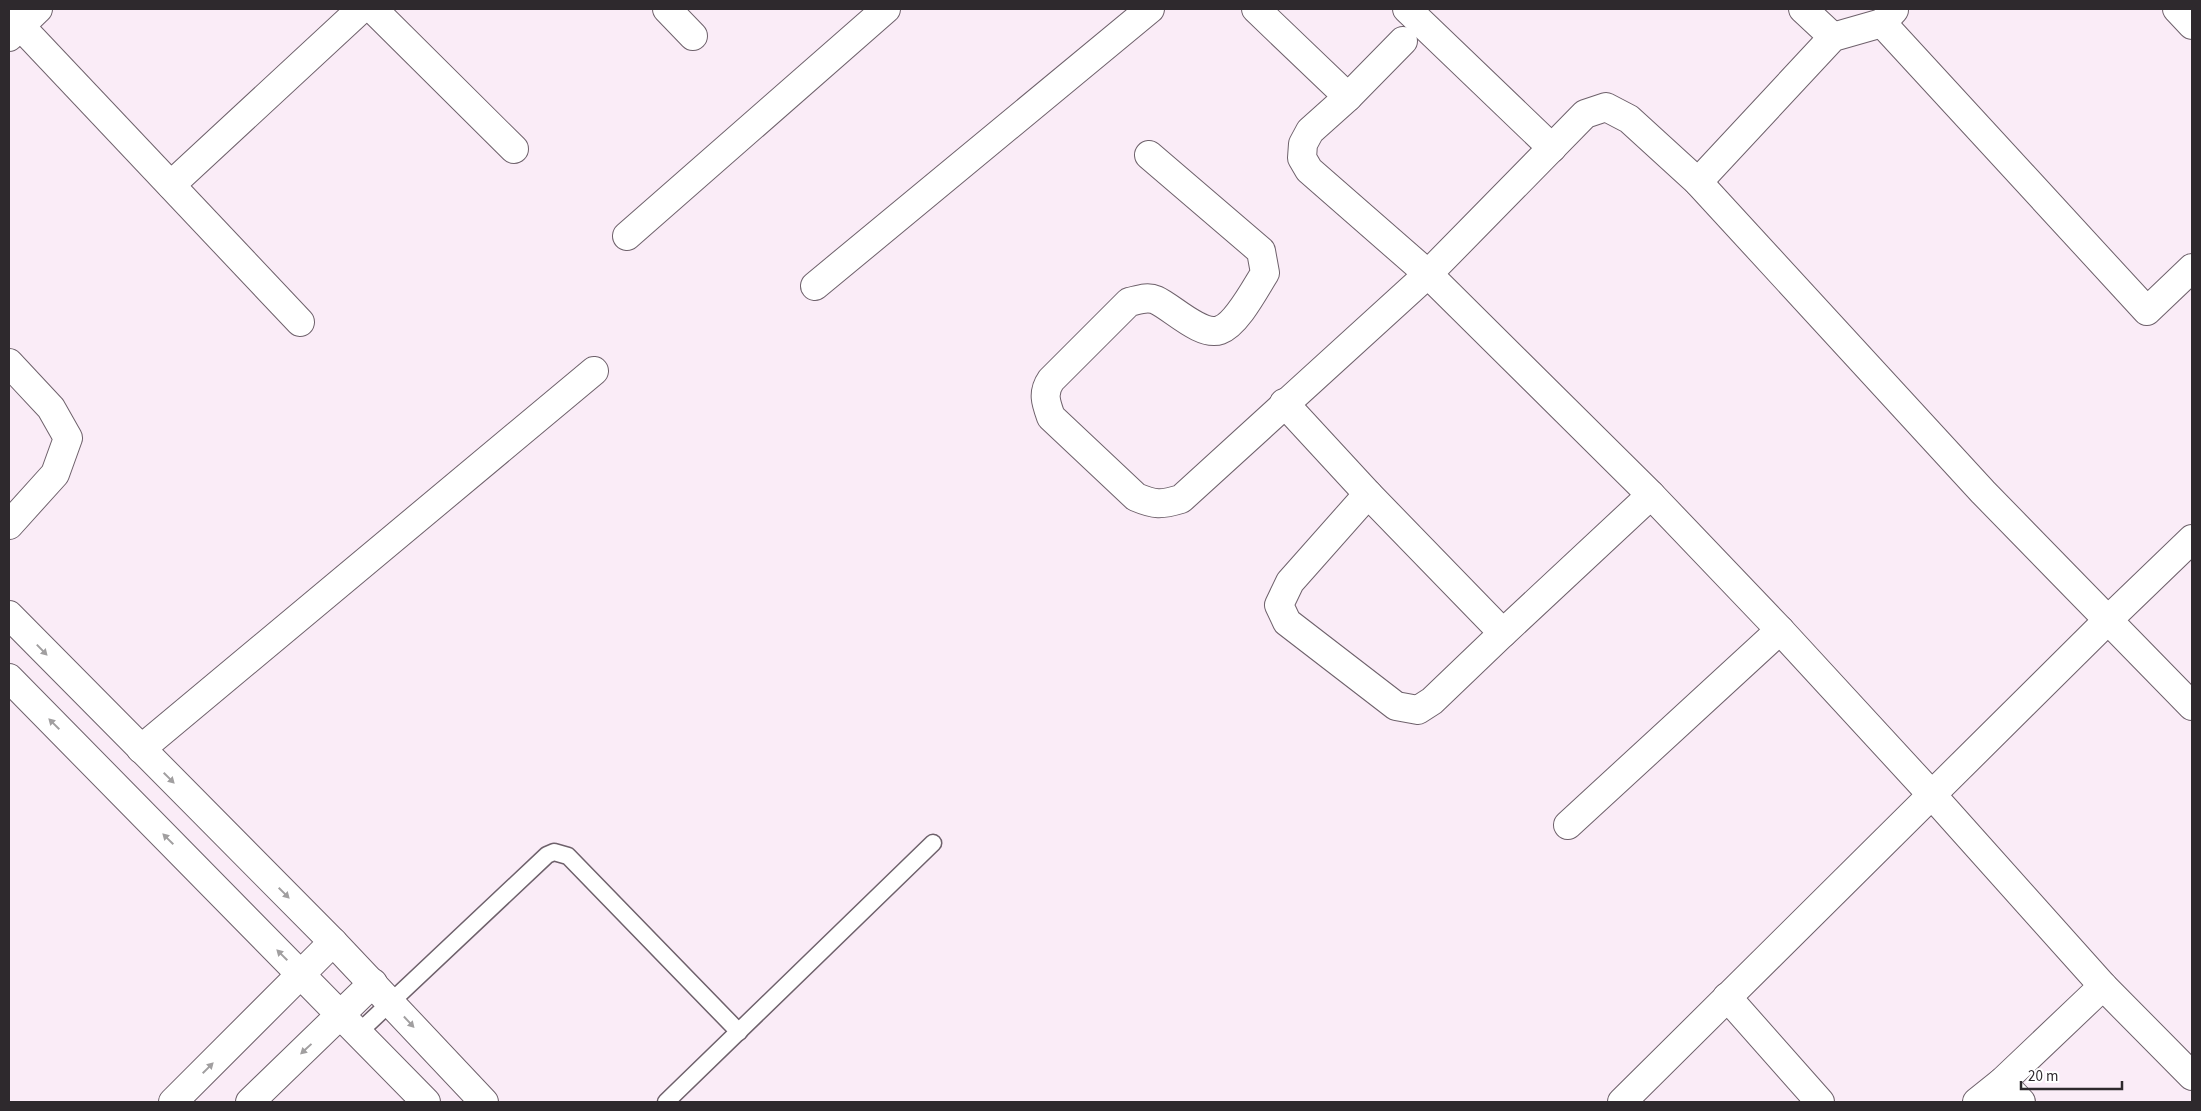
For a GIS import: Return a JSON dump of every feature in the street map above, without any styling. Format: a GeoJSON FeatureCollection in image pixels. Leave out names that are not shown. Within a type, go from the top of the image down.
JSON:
{"type":"FeatureCollection","features":[{"type":"Feature","properties":{"kind":"main road"},"geometry":{"type":"LineString","coordinates":[[171,185],[361,9]]}},
{"type":"Feature","properties":{"kind":"main road"},"geometry":{"type":"LineString","coordinates":[[373,9],[514,149]]}},
{"type":"Feature","properties":{"kind":"main road"},"geometry":{"type":"LineString","coordinates":[[666,9],[693,36]]}},
{"type":"Feature","properties":{"kind":"main road"},"geometry":{"type":"LineString","coordinates":[[627,236],[886,9]]}},
{"type":"Feature","properties":{"kind":"main road"},"geometry":{"type":"LineString","coordinates":[[815,286],[1150,9]]}},
{"type":"Feature","properties":{"kind":"main road"},"geometry":{"type":"LineString","coordinates":[[1256,9],[1348,97]]}},
{"type":"Feature","properties":{"kind":"main road"},"geometry":{"type":"LineString","coordinates":[[1407,9],[1552,148]]}},
{"type":"Feature","properties":{"kind":"main road"},"geometry":{"type":"LineString","coordinates":[[1803,9],[1833,36]]}},
{"type":"Feature","properties":{"kind":"main road"},"geometry":{"type":"LineString","coordinates":[[2177,9],[2192,25]]}},
{"type":"Feature","properties":{"kind":"main road"},"geometry":{"type":"LineString","coordinates":[[1698,182],[1833,36],[1888,16],[2147,311],[2192,268]]}},
{"type":"Feature","properties":{"kind":"main road"},"geometry":{"type":"LineString","coordinates":[[19,22],[300,322]]}},
{"type":"Feature","properties":{"kind":"main road"},"geometry":{"type":"LineString","coordinates":[[1403,41],[1348,97],[1310,131],[1303,144],[1302,158],[1309,170],[1428,274],[1651,495],[1780,630],[1932,795],[2103,986],[2192,1076]]}},
{"type":"Feature","properties":{"kind":"main road"},"geometry":{"type":"LineString","coordinates":[[1149,154],[1261,251],[1265,272],[1233,320],[1220,330],[1207,330],[1194,324],[1154,299],[1143,298],[1129,302],[1051,380],[1045,389],[1045,402],[1051,417],[1136,497],[1153,504],[1181,499],[1284,403],[1428,274],[1586,114],[1606,107],[1629,119],[1698,182],[1982,492],[2109,619],[2192,706]]}},
{"type":"Feature","properties":{"kind":"main road"},"geometry":{"type":"LineString","coordinates":[[9,362],[51,408],[68,438],[55,474],[9,525]]}},
{"type":"Feature","properties":{"kind":"main road"},"geometry":{"type":"LineString","coordinates":[[141,750],[594,371]]}},
{"type":"Feature","properties":{"kind":"main road"},"geometry":{"type":"LineString","coordinates":[[1284,403],[1368,494],[1503,633]]}},
{"type":"Feature","properties":{"kind":"main road"},"geometry":{"type":"LineString","coordinates":[[1368,494],[1290,582],[1278,605],[1286,622],[1396,706],[1418,710],[1432,701],[1651,495]]}},
{"type":"Feature","properties":{"kind":"main road"},"geometry":{"type":"LineString","coordinates":[[1622,1102],[2109,619],[2192,540]]}},
{"type":"Feature","properties":{"kind":"main road"},"geometry":{"type":"LineString","coordinates":[[9,615],[333,942],[484,1102]]}},
{"type":"Feature","properties":{"kind":"main road"},"geometry":{"type":"LineString","coordinates":[[1568,825],[1780,630]]}},
{"type":"Feature","properties":{"kind":"main road"},"geometry":{"type":"LineString","coordinates":[[13,690],[302,975],[426,1102]]}},
{"type":"Feature","properties":{"kind":"main road"},"geometry":{"type":"LineString","coordinates":[[173,1102],[333,942]]}},
{"type":"Feature","properties":{"kind":"main road"},"geometry":{"type":"LineString","coordinates":[[1977,1102],[2002,1082],[2103,986]]}},
{"type":"Feature","properties":{"kind":"main road"},"geometry":{"type":"LineString","coordinates":[[250,1102],[350,1024],[382,993]]}},
{"type":"Feature","properties":{"kind":"main road"},"geometry":{"type":"LineString","coordinates":[[1727,997],[1820,1102]]}},
{"type":"Feature","properties":{"kind":"main road"},"geometry":{"type":"LineString","coordinates":[[2002,1082],[2021,1102]]}},
{"type":"Feature","properties":{"kind":"lane"},"geometry":{"type":"LineString","coordinates":[[666,1102],[933,843]]}},
{"type":"Feature","properties":{"kind":"lane"},"geometry":{"type":"LineString","coordinates":[[382,993],[547,855],[560,852],[568,856],[739,1032]]}}]}
